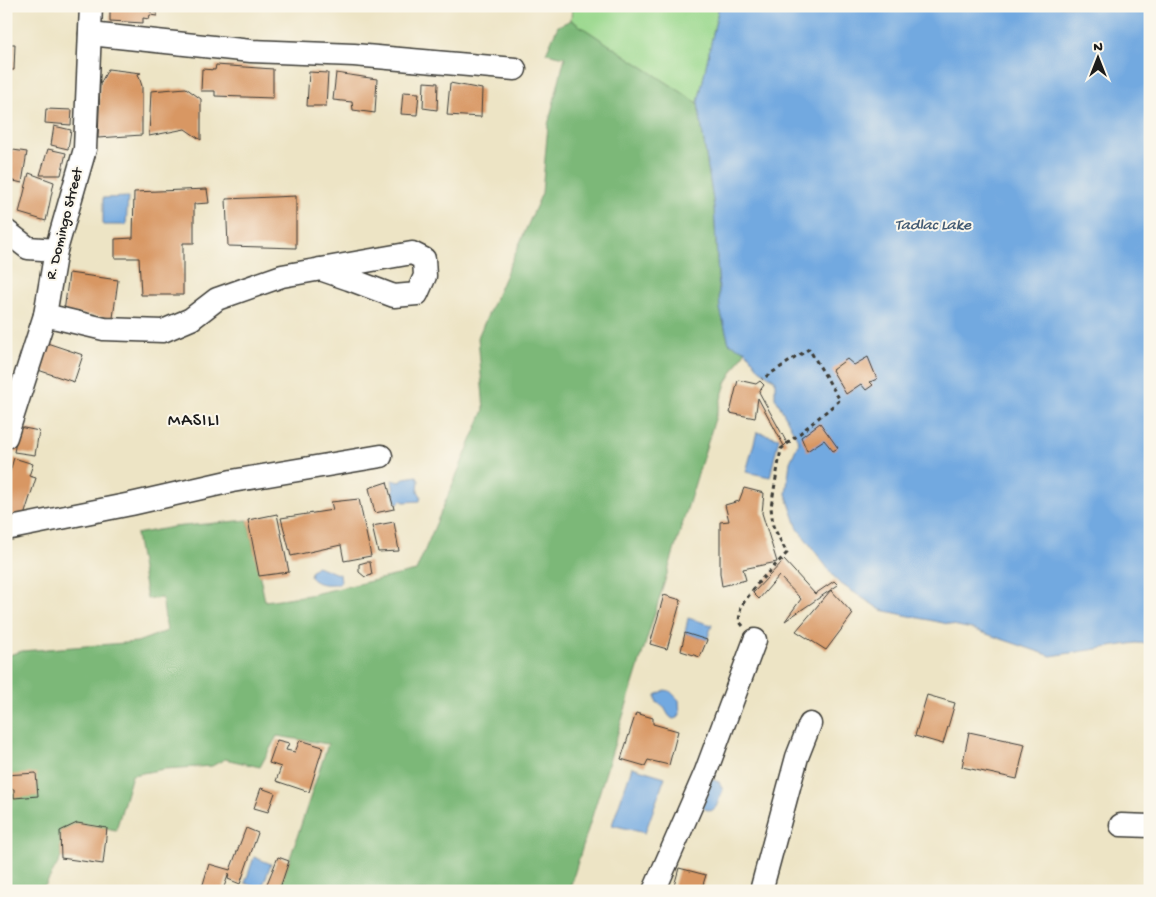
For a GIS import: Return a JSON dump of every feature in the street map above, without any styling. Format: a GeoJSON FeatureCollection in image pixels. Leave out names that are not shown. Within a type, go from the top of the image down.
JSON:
{"type":"FeatureCollection","features":[{"type":"Feature","properties":{"kind":"street","name":"R. Domingo Street"},"geometry":{"type":"LineString","coordinates":[[6,437],[45,315],[56,250],[85,149],[91,6]]}},
{"type":"Feature","properties":{"kind":"street"},"geometry":{"type":"LineString","coordinates":[[90,34],[251,50],[354,55],[515,69]]}},
{"type":"Feature","properties":{"kind":"street"},"geometry":{"type":"LineString","coordinates":[[6,231],[28,248],[56,250]]}},
{"type":"Feature","properties":{"kind":"street"},"geometry":{"type":"LineString","coordinates":[[45,315],[104,329],[163,331],[192,319],[217,299],[282,276],[320,269]]}},
{"type":"Feature","properties":{"kind":"street"},"geometry":{"type":"LineString","coordinates":[[6,529],[131,504],[232,481],[381,456]]}},
{"type":"Feature","properties":{"kind":"street"},"geometry":{"type":"LineString","coordinates":[[654,891],[705,774],[755,640]]}},
{"type":"Feature","properties":{"kind":"street"},"geometry":{"type":"LineString","coordinates":[[761,891],[797,757],[810,724]]}},
{"type":"Feature","properties":{"kind":"street"},"geometry":{"type":"LineString","coordinates":[[1121,825],[1150,826]]}},
{"type":"Feature","properties":{"kind":"path"},"geometry":{"type":"LineString","coordinates":[[755,640],[739,621],[741,606],[758,583],[787,553],[773,526],[771,507],[781,449],[840,400],[809,349],[762,379]]}},
{"type":"Feature","properties":{"kind":"green space"},"geometry":{"type":"Polygon","coordinates":[[[572,6],[719,6],[698,103],[571,20],[572,6]]]}},
{"type":"Feature","properties":{"kind":"green space"},"geometry":{"type":"Polygon","coordinates":[[[571,20],[698,103],[714,207],[720,309],[729,343],[746,350],[726,383],[569,891],[279,891],[328,744],[277,736],[260,767],[225,759],[212,766],[164,769],[132,775],[116,830],[78,823],[60,831],[61,858],[45,886],[6,891],[6,656],[22,651],[137,642],[167,631],[162,598],[147,599],[136,534],[173,527],[248,520],[265,601],[309,595],[416,571],[484,410],[478,337],[542,193],[548,125],[565,57],[546,53],[558,26],[571,20]]]}},
{"type":"Feature","properties":{"kind":"water","name":"Tadlac Lake"},"geometry":{"type":"Polygon","coordinates":[[[719,6],[1150,6],[1150,644],[1136,643],[1051,656],[972,629],[881,610],[838,582],[798,529],[786,494],[790,462],[799,442],[775,397],[775,380],[759,369],[746,351],[729,343],[720,309],[714,207],[698,103],[719,6]]]}},
{"type":"Feature","properties":{"kind":"water"},"geometry":{"type":"Polygon","coordinates":[[[128,197],[126,225],[103,225],[103,198],[128,197]]]}},
{"type":"Feature","properties":{"kind":"water"},"geometry":{"type":"Polygon","coordinates":[[[757,432],[779,438],[770,477],[746,472],[757,432]]]}},
{"type":"Feature","properties":{"kind":"water"},"geometry":{"type":"Polygon","coordinates":[[[417,476],[419,481],[418,491],[421,496],[420,501],[404,502],[401,500],[397,504],[392,480],[401,482],[404,478],[417,476]]]}},
{"type":"Feature","properties":{"kind":"water"},"geometry":{"type":"Polygon","coordinates":[[[316,566],[340,575],[341,581],[339,584],[323,584],[313,580],[310,577],[311,571],[316,566]]]}},
{"type":"Feature","properties":{"kind":"water"},"geometry":{"type":"Polygon","coordinates":[[[688,618],[712,625],[707,640],[685,633],[688,618]]]}},
{"type":"Feature","properties":{"kind":"water"},"geometry":{"type":"Polygon","coordinates":[[[665,690],[670,691],[679,700],[680,714],[678,718],[673,719],[670,717],[663,706],[657,703],[656,695],[665,690]]]}},
{"type":"Feature","properties":{"kind":"water"},"geometry":{"type":"Polygon","coordinates":[[[632,767],[665,777],[645,833],[612,825],[632,767]]]}},
{"type":"Feature","properties":{"kind":"water"},"geometry":{"type":"Polygon","coordinates":[[[711,779],[719,782],[723,790],[716,807],[711,811],[702,808],[711,779]]]}},
{"type":"Feature","properties":{"kind":"water"},"geometry":{"type":"Polygon","coordinates":[[[254,857],[271,864],[262,888],[245,883],[254,857]]]}},
{"type":"Feature","properties":{"kind":"building"},"geometry":{"type":"Polygon","coordinates":[[[110,6],[151,6],[150,12],[157,13],[157,16],[150,15],[149,19],[143,18],[143,23],[110,21],[110,6]]]}},
{"type":"Feature","properties":{"kind":"building"},"geometry":{"type":"Polygon","coordinates":[[[6,44],[15,44],[14,70],[6,70],[6,44]]]}},
{"type":"Feature","properties":{"kind":"building"},"geometry":{"type":"Polygon","coordinates":[[[216,65],[273,69],[273,98],[215,96],[215,91],[201,91],[202,69],[215,70],[216,65]]]}},
{"type":"Feature","properties":{"kind":"building"},"geometry":{"type":"Polygon","coordinates":[[[108,69],[141,73],[138,74],[142,86],[142,135],[98,138],[100,84],[108,69]]]}},
{"type":"Feature","properties":{"kind":"building"},"geometry":{"type":"Polygon","coordinates":[[[309,72],[328,73],[326,106],[307,106],[309,72]]]}},
{"type":"Feature","properties":{"kind":"building"},"geometry":{"type":"Polygon","coordinates":[[[336,73],[377,79],[375,113],[353,110],[352,102],[333,100],[336,73]]]}},
{"type":"Feature","properties":{"kind":"building"},"geometry":{"type":"Polygon","coordinates":[[[424,82],[438,83],[437,110],[423,108],[424,82]]]}},
{"type":"Feature","properties":{"kind":"building"},"geometry":{"type":"Polygon","coordinates":[[[450,83],[482,89],[481,117],[447,115],[450,83]]]}},
{"type":"Feature","properties":{"kind":"building"},"geometry":{"type":"Polygon","coordinates":[[[186,88],[201,99],[201,140],[185,129],[149,136],[151,91],[186,88]]]}},
{"type":"Feature","properties":{"kind":"building"},"geometry":{"type":"Polygon","coordinates":[[[403,92],[419,93],[417,115],[401,114],[403,92]]]}},
{"type":"Feature","properties":{"kind":"building"},"geometry":{"type":"Polygon","coordinates":[[[46,109],[72,110],[71,125],[45,123],[46,109]]]}},
{"type":"Feature","properties":{"kind":"building"},"geometry":{"type":"Polygon","coordinates":[[[54,126],[71,130],[68,149],[51,145],[54,126]]]}},
{"type":"Feature","properties":{"kind":"building"},"geometry":{"type":"Polygon","coordinates":[[[6,149],[27,152],[22,183],[6,179],[6,149]]]}},
{"type":"Feature","properties":{"kind":"building"},"geometry":{"type":"Polygon","coordinates":[[[48,149],[66,153],[61,175],[40,175],[48,149]]]}},
{"type":"Feature","properties":{"kind":"building"},"geometry":{"type":"Polygon","coordinates":[[[29,173],[54,182],[46,221],[19,213],[29,173]]]}},
{"type":"Feature","properties":{"kind":"building"},"geometry":{"type":"Polygon","coordinates":[[[207,189],[209,203],[194,204],[194,243],[183,243],[183,295],[141,295],[139,258],[115,258],[115,239],[133,238],[134,192],[207,189]]]}},
{"type":"Feature","properties":{"kind":"building"},"geometry":{"type":"Polygon","coordinates":[[[296,196],[296,248],[228,246],[226,199],[296,196]]]}},
{"type":"Feature","properties":{"kind":"building"},"geometry":{"type":"Polygon","coordinates":[[[69,273],[118,280],[113,318],[64,312],[69,273]]]}},
{"type":"Feature","properties":{"kind":"building"},"geometry":{"type":"Polygon","coordinates":[[[47,343],[83,355],[74,382],[38,370],[47,343]]]}},
{"type":"Feature","properties":{"kind":"building"},"geometry":{"type":"Polygon","coordinates":[[[868,357],[877,379],[870,382],[873,385],[866,390],[861,384],[846,394],[832,370],[847,359],[854,365],[868,357]]]}},
{"type":"Feature","properties":{"kind":"building"},"geometry":{"type":"Polygon","coordinates":[[[738,380],[756,384],[760,381],[764,385],[759,392],[787,443],[784,446],[758,398],[755,418],[730,413],[738,380]]]}},
{"type":"Feature","properties":{"kind":"building"},"geometry":{"type":"Polygon","coordinates":[[[820,423],[838,448],[833,451],[824,440],[807,451],[801,437],[820,423]]]}},
{"type":"Feature","properties":{"kind":"building"},"geometry":{"type":"Polygon","coordinates":[[[19,427],[39,431],[35,455],[14,452],[19,427]]]}},
{"type":"Feature","properties":{"kind":"building"},"geometry":{"type":"Polygon","coordinates":[[[14,458],[33,464],[29,476],[36,478],[23,519],[6,514],[6,484],[14,458]]]}},
{"type":"Feature","properties":{"kind":"building"},"geometry":{"type":"Polygon","coordinates":[[[387,482],[394,509],[375,513],[369,488],[387,482]]]}},
{"type":"Feature","properties":{"kind":"building"},"geometry":{"type":"Polygon","coordinates":[[[744,488],[764,493],[762,513],[777,562],[743,569],[746,580],[722,586],[720,573],[720,522],[729,521],[725,505],[739,501],[744,488]]]}},
{"type":"Feature","properties":{"kind":"building"},"geometry":{"type":"Polygon","coordinates":[[[359,499],[371,556],[344,561],[341,545],[291,556],[281,518],[333,510],[331,502],[359,499]]]}},
{"type":"Feature","properties":{"kind":"building"},"geometry":{"type":"Polygon","coordinates":[[[277,514],[289,572],[259,576],[248,520],[277,514]]]}},
{"type":"Feature","properties":{"kind":"building"},"geometry":{"type":"Polygon","coordinates":[[[394,522],[399,551],[378,552],[372,526],[394,522]]]}},
{"type":"Feature","properties":{"kind":"building"},"geometry":{"type":"Polygon","coordinates":[[[784,560],[815,594],[834,581],[838,585],[785,621],[801,599],[779,576],[759,599],[753,593],[784,560]]]}},
{"type":"Feature","properties":{"kind":"building"},"geometry":{"type":"Polygon","coordinates":[[[370,562],[372,575],[365,577],[359,572],[359,564],[370,562]]]}},
{"type":"Feature","properties":{"kind":"building"},"geometry":{"type":"Polygon","coordinates":[[[831,590],[853,614],[826,650],[796,631],[831,590]]]}},
{"type":"Feature","properties":{"kind":"building"},"geometry":{"type":"Polygon","coordinates":[[[664,595],[681,600],[667,649],[650,644],[664,595]]]}},
{"type":"Feature","properties":{"kind":"building"},"geometry":{"type":"Polygon","coordinates":[[[685,633],[707,640],[700,657],[681,651],[685,633]]]}},
{"type":"Feature","properties":{"kind":"building"},"geometry":{"type":"Polygon","coordinates":[[[927,695],[955,703],[943,744],[915,736],[927,695]]]}},
{"type":"Feature","properties":{"kind":"building"},"geometry":{"type":"Polygon","coordinates":[[[636,713],[653,718],[653,724],[678,731],[669,765],[648,760],[645,766],[621,759],[636,713]]]}},
{"type":"Feature","properties":{"kind":"building"},"geometry":{"type":"Polygon","coordinates":[[[969,732],[1025,744],[1017,779],[962,767],[969,732]]]}},
{"type":"Feature","properties":{"kind":"building"},"geometry":{"type":"Polygon","coordinates":[[[277,740],[289,743],[286,750],[295,752],[300,740],[323,747],[309,792],[276,781],[281,767],[269,763],[277,740]]]}},
{"type":"Feature","properties":{"kind":"building"},"geometry":{"type":"Polygon","coordinates":[[[36,773],[38,796],[14,798],[14,789],[6,789],[6,775],[36,773]]]}},
{"type":"Feature","properties":{"kind":"building"},"geometry":{"type":"Polygon","coordinates":[[[261,788],[275,793],[268,812],[254,808],[261,788]]]}},
{"type":"Feature","properties":{"kind":"building"},"geometry":{"type":"Polygon","coordinates":[[[77,823],[107,828],[103,864],[61,858],[60,831],[77,823]]]}},
{"type":"Feature","properties":{"kind":"building"},"geometry":{"type":"Polygon","coordinates":[[[246,828],[258,833],[240,884],[228,879],[229,873],[224,887],[228,891],[201,891],[209,864],[230,870],[246,828]]]}},
{"type":"Feature","properties":{"kind":"building"},"geometry":{"type":"Polygon","coordinates":[[[278,857],[289,861],[279,891],[264,891],[278,857]]]}},
{"type":"Feature","properties":{"kind":"building"},"geometry":{"type":"Polygon","coordinates":[[[679,868],[706,875],[701,891],[692,891],[674,886],[679,868]]]}},
{"type":"Feature","properties":{"kind":"building"},"geometry":{"type":"Polygon","coordinates":[[[45,886],[45,891],[16,891],[16,889],[45,886]]]}},
{"type":"Feature","properties":{"kind":"district","name":"MASILI"},"geometry":{"type":"Point","coordinates":[194,421]}}]}
